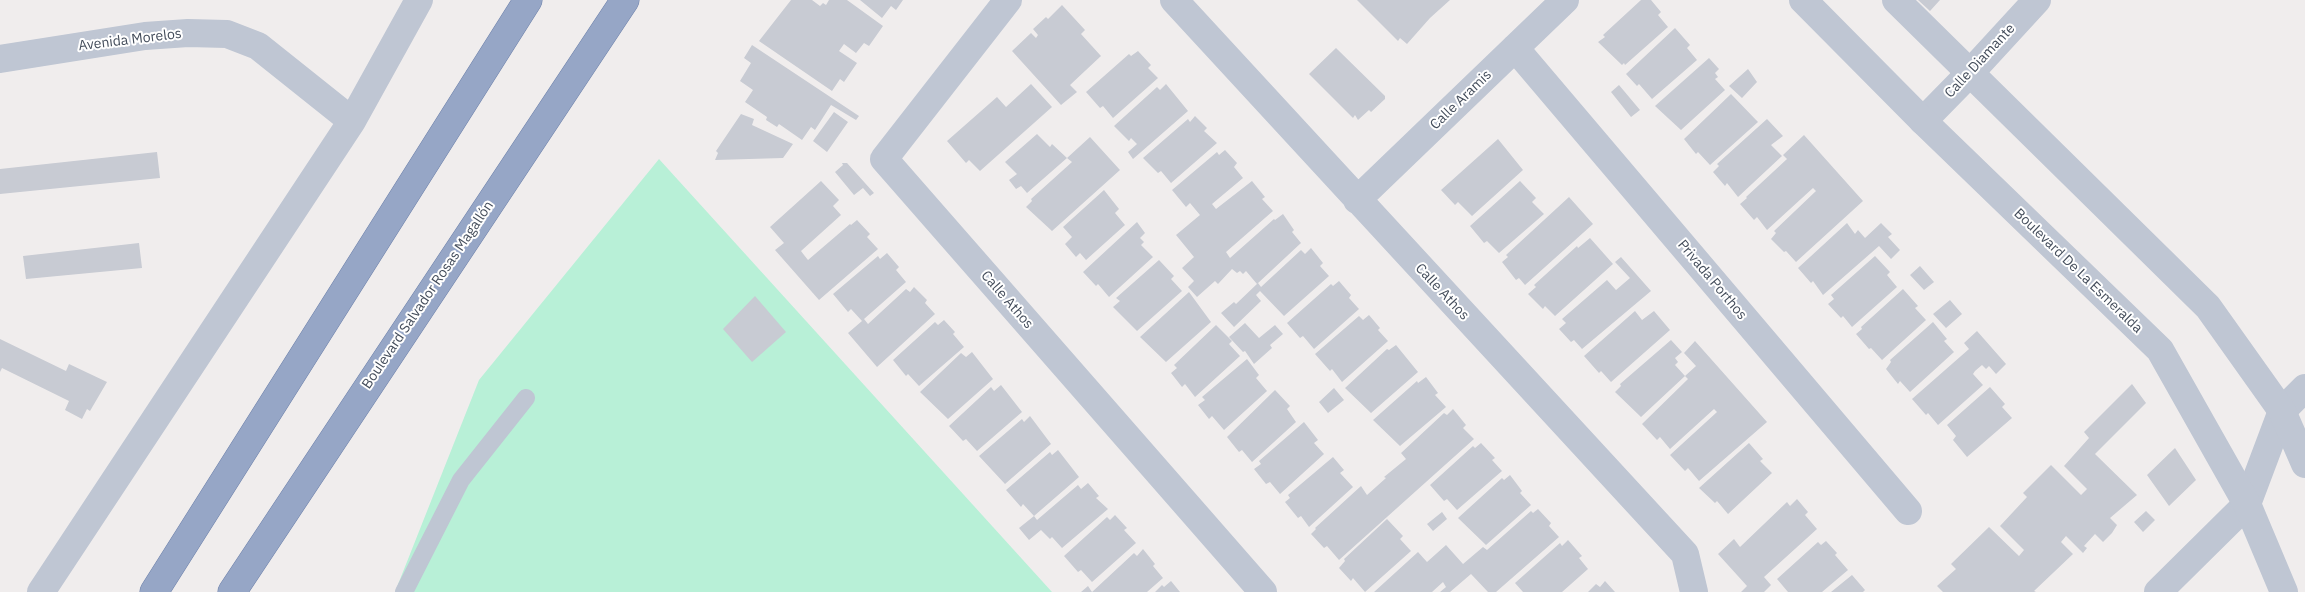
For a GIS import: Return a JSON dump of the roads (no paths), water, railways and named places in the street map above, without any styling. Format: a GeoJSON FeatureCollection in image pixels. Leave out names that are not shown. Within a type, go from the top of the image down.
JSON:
{"type":"FeatureCollection","features":[{"type":"Feature","properties":{"kind":"highway"},"geometry":{"type":"LineString","coordinates":[[154,592],[528,0]]}},
{"type":"Feature","properties":{"kind":"highway","name":"Boulevard Salvador Rosas Magallón"},"geometry":{"type":"LineString","coordinates":[[232,592],[625,0]]}},
{"type":"Feature","properties":{"kind":"street"},"geometry":{"type":"LineString","coordinates":[[41,592],[352,121],[419,0]]}},
{"type":"Feature","properties":{"kind":"street","name":"Calle Athos"},"geometry":{"type":"LineString","coordinates":[[1008,0],[884,159],[1263,592]]}},
{"type":"Feature","properties":{"kind":"street","name":"Calle Athos"},"geometry":{"type":"LineString","coordinates":[[1174,0],[1685,554],[1694,592]]}},
{"type":"Feature","properties":{"kind":"street","name":"Calle Aramis"},"geometry":{"type":"LineString","coordinates":[[1357,200],[1565,0]]}},
{"type":"Feature","properties":{"kind":"street","name":"Boulevard De La Esmeralda"},"geometry":{"type":"LineString","coordinates":[[1803,0],[1923,121],[2160,350],[2248,504],[2284,592]]}},
{"type":"Feature","properties":{"kind":"street"},"geometry":{"type":"LineString","coordinates":[[1896,0],[2208,308],[2282,411],[2305,464]]}},
{"type":"Feature","properties":{"kind":"street","name":"Calle Diamante"},"geometry":{"type":"LineString","coordinates":[[1923,121],[2037,0]]}},
{"type":"Feature","properties":{"kind":"street","name":"Avenida Morelos"},"geometry":{"type":"LineString","coordinates":[[0,59],[145,36],[188,33],[227,34],[258,46],[352,121]]}},
{"type":"Feature","properties":{"kind":"street","name":"Privada Porthos"},"geometry":{"type":"LineString","coordinates":[[1515,48],[1908,511]]}},
{"type":"Feature","properties":{"kind":"street"},"geometry":{"type":"LineString","coordinates":[[2158,592],[2248,504],[2282,411],[2305,388]]}},
{"type":"Feature","properties":{"kind":"lane"},"geometry":{"type":"LineString","coordinates":[[404,592],[461,480],[526,398]]}}]}
